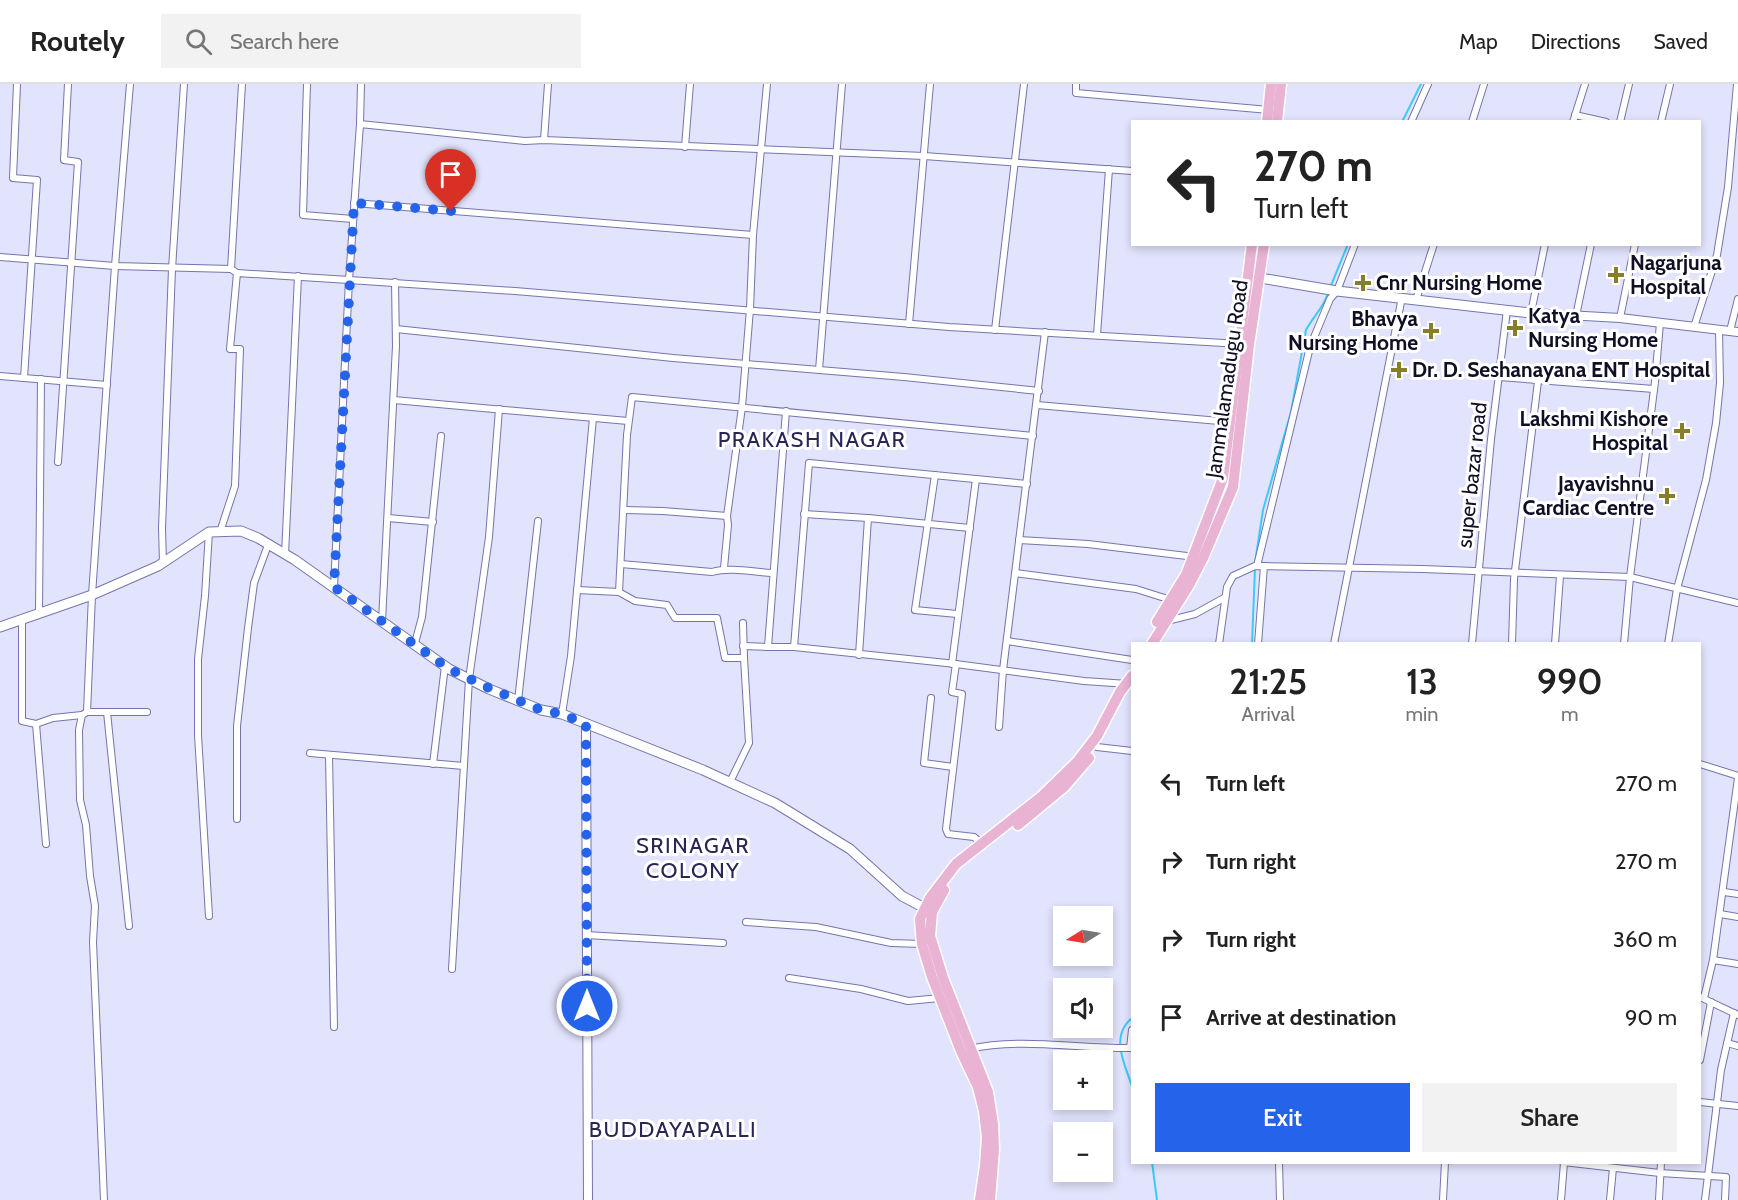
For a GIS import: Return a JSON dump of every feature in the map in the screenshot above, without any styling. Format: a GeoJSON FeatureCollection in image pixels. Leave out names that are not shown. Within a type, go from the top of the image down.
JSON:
{"type":"FeatureCollection","features":[{"type":"Feature","properties":{"kind":"main road"},"geometry":{"type":"LineString","coordinates":[[1271,84],[1274,114]]}},
{"type":"Feature","properties":{"kind":"main road"},"geometry":{"type":"LineString","coordinates":[[1274,114],[1281,84]]}},
{"type":"Feature","properties":{"kind":"main road"},"geometry":{"type":"LineString","coordinates":[[1245,344],[1252,246]]}},
{"type":"Feature","properties":{"kind":"main road","name":"Jammalamadugu Road"},"geometry":{"type":"LineString","coordinates":[[1153,642],[1166,621],[1174,601],[1189,585],[1198,557],[1233,487],[1236,422],[1245,344],[1260,278],[1264,246]]}},
{"type":"Feature","properties":{"kind":"main road"},"geometry":{"type":"LineString","coordinates":[[1260,278],[1337,291],[1531,313]]}},
{"type":"Feature","properties":{"kind":"main road"},"geometry":{"type":"LineString","coordinates":[[0,627],[92,594],[163,563],[209,532],[241,531],[285,555],[446,666],[469,679],[518,701],[541,710],[562,714],[730,782],[775,803],[850,849],[902,896],[928,910]]}},
{"type":"Feature","properties":{"kind":"main road"},"geometry":{"type":"LineString","coordinates":[[1147,642],[1174,601]]}},
{"type":"Feature","properties":{"kind":"main road"},"geometry":{"type":"LineString","coordinates":[[966,1050],[922,944],[920,919],[961,869],[1052,798],[1076,775],[1097,747],[1125,695],[1126,684]]}},
{"type":"Feature","properties":{"kind":"main road"},"geometry":{"type":"LineString","coordinates":[[990,1200],[988,1092],[940,998],[928,910],[937,888],[956,864],[1041,797],[1077,762],[1097,736],[1126,684]]}},
{"type":"Feature","properties":{"kind":"main road"},"geometry":{"type":"LineString","coordinates":[[980,1200],[990,1149]]}},
{"type":"Feature","properties":{"kind":"street"},"geometry":{"type":"LineString","coordinates":[[17,84],[13,178],[36,180],[24,378]]}},
{"type":"Feature","properties":{"kind":"street"},"geometry":{"type":"LineString","coordinates":[[58,462],[78,162],[64,160],[68,84]]}},
{"type":"Feature","properties":{"kind":"street"},"geometry":{"type":"LineString","coordinates":[[104,1200],[93,942],[95,906],[81,800],[79,730],[84,713],[130,84]]}},
{"type":"Feature","properties":{"kind":"street"},"geometry":{"type":"LineString","coordinates":[[163,563],[162,528],[172,269],[184,84]]}},
{"type":"Feature","properties":{"kind":"street"},"geometry":{"type":"LineString","coordinates":[[220,532],[235,486],[240,350],[230,349],[242,84]]}},
{"type":"Feature","properties":{"kind":"street"},"geometry":{"type":"LineString","coordinates":[[307,84],[303,215],[353,219]]}},
{"type":"Feature","properties":{"kind":"street"},"geometry":{"type":"LineString","coordinates":[[334,587],[361,84]]}},
{"type":"Feature","properties":{"kind":"street"},"geometry":{"type":"LineString","coordinates":[[544,140],[548,84]]}},
{"type":"Feature","properties":{"kind":"street"},"geometry":{"type":"LineString","coordinates":[[685,147],[690,84]]}},
{"type":"Feature","properties":{"kind":"street"},"geometry":{"type":"LineString","coordinates":[[724,568],[727,516],[742,407],[753,235],[767,84]]}},
{"type":"Feature","properties":{"kind":"street"},"geometry":{"type":"LineString","coordinates":[[819,370],[842,84]]}},
{"type":"Feature","properties":{"kind":"street"},"geometry":{"type":"LineString","coordinates":[[909,324],[930,84]]}},
{"type":"Feature","properties":{"kind":"street"},"geometry":{"type":"LineString","coordinates":[[995,330],[1024,84]]}},
{"type":"Feature","properties":{"kind":"street"},"geometry":{"type":"LineString","coordinates":[[1076,84],[1076,93],[1274,114]]}},
{"type":"Feature","properties":{"kind":"street"},"geometry":{"type":"LineString","coordinates":[[1412,120],[1428,84]]}},
{"type":"Feature","properties":{"kind":"street"},"geometry":{"type":"LineString","coordinates":[[1473,120],[1484,84]]}},
{"type":"Feature","properties":{"kind":"street"},"geometry":{"type":"LineString","coordinates":[[1585,84],[1574,118],[1590,120]]}},
{"type":"Feature","properties":{"kind":"street"},"geometry":{"type":"LineString","coordinates":[[1620,120],[1629,84]]}},
{"type":"Feature","properties":{"kind":"street"},"geometry":{"type":"LineString","coordinates":[[1661,120],[1670,84]]}},
{"type":"Feature","properties":{"kind":"street"},"geometry":{"type":"LineString","coordinates":[[1694,327],[1717,255],[1728,187],[1737,84]]}},
{"type":"Feature","properties":{"kind":"street"},"geometry":{"type":"LineString","coordinates":[[360,124],[525,141],[924,156],[1131,171]]}},
{"type":"Feature","properties":{"kind":"street"},"geometry":{"type":"LineString","coordinates":[[1097,335],[1109,169]]}},
{"type":"Feature","properties":{"kind":"street"},"geometry":{"type":"LineString","coordinates":[[354,203],[753,235]]}},
{"type":"Feature","properties":{"kind":"street"},"geometry":{"type":"LineString","coordinates":[[1258,642],[1261,566],[1310,347],[1330,299],[1337,291],[1354,246]]}},
{"type":"Feature","properties":{"kind":"street"},"geometry":{"type":"LineString","coordinates":[[1416,300],[1433,246]]}},
{"type":"Feature","properties":{"kind":"street"},"geometry":{"type":"LineString","coordinates":[[1545,246],[1531,313],[1620,318],[1734,331],[1738,299]]}},
{"type":"Feature","properties":{"kind":"street"},"geometry":{"type":"LineString","coordinates":[[1576,316],[1591,246]]}},
{"type":"Feature","properties":{"kind":"street"},"geometry":{"type":"LineString","coordinates":[[1620,318],[1635,246]]}},
{"type":"Feature","properties":{"kind":"street"},"geometry":{"type":"LineString","coordinates":[[0,257],[395,282],[750,309],[909,324],[1245,344]]}},
{"type":"Feature","properties":{"kind":"street"},"geometry":{"type":"LineString","coordinates":[[285,555],[298,276]]}},
{"type":"Feature","properties":{"kind":"street"},"geometry":{"type":"LineString","coordinates":[[382,621],[394,400],[395,282]]}},
{"type":"Feature","properties":{"kind":"street"},"geometry":{"type":"LineString","coordinates":[[1334,642],[1402,297]]}},
{"type":"Feature","properties":{"kind":"street","name":"super bazar road"},"geometry":{"type":"LineString","coordinates":[[1472,642],[1491,439],[1507,310]]}},
{"type":"Feature","properties":{"kind":"street"},"geometry":{"type":"LineString","coordinates":[[1624,642],[1660,322]]}},
{"type":"Feature","properties":{"kind":"street"},"geometry":{"type":"LineString","coordinates":[[396,329],[1039,391]]}},
{"type":"Feature","properties":{"kind":"street"},"geometry":{"type":"LineString","coordinates":[[1668,642],[1677,589],[1706,480],[1716,423],[1720,383],[1719,329]]}},
{"type":"Feature","properties":{"kind":"street"},"geometry":{"type":"LineString","coordinates":[[999,727],[1003,670],[1045,332]]}},
{"type":"Feature","properties":{"kind":"street"},"geometry":{"type":"LineString","coordinates":[[0,376],[107,385]]}},
{"type":"Feature","properties":{"kind":"street"},"geometry":{"type":"LineString","coordinates":[[1499,377],[1654,389]]}},
{"type":"Feature","properties":{"kind":"street"},"geometry":{"type":"LineString","coordinates":[[39,613],[40,379]]}},
{"type":"Feature","properties":{"kind":"street"},"geometry":{"type":"LineString","coordinates":[[1512,642],[1515,573],[1538,381]]}},
{"type":"Feature","properties":{"kind":"street"},"geometry":{"type":"LineString","coordinates":[[619,592],[628,421],[632,397],[1033,436]]}},
{"type":"Feature","properties":{"kind":"street"},"geometry":{"type":"LineString","coordinates":[[394,400],[628,421]]}},
{"type":"Feature","properties":{"kind":"street"},"geometry":{"type":"LineString","coordinates":[[1037,405],[1236,422]]}},
{"type":"Feature","properties":{"kind":"street"},"geometry":{"type":"LineString","coordinates":[[452,969],[469,679],[489,537],[499,409]]}},
{"type":"Feature","properties":{"kind":"street"},"geometry":{"type":"LineString","coordinates":[[768,647],[786,411]]}},
{"type":"Feature","properties":{"kind":"street"},"geometry":{"type":"LineString","coordinates":[[562,714],[571,656],[592,418]]}},
{"type":"Feature","properties":{"kind":"street"},"geometry":{"type":"LineString","coordinates":[[415,644],[422,617],[441,436]]}},
{"type":"Feature","properties":{"kind":"street"},"geometry":{"type":"LineString","coordinates":[[794,647],[809,463],[1027,483]]}},
{"type":"Feature","properties":{"kind":"street"},"geometry":{"type":"LineString","coordinates":[[935,475],[915,610],[957,614]]}},
{"type":"Feature","properties":{"kind":"street"},"geometry":{"type":"LineString","coordinates":[[976,479],[957,614],[952,692],[962,694],[947,833],[974,837],[982,844]]}},
{"type":"Feature","properties":{"kind":"street"},"geometry":{"type":"LineString","coordinates":[[625,510],[727,516]]}},
{"type":"Feature","properties":{"kind":"street"},"geometry":{"type":"LineString","coordinates":[[804,514],[970,528]]}},
{"type":"Feature","properties":{"kind":"street"},"geometry":{"type":"LineString","coordinates":[[388,518],[433,522]]}},
{"type":"Feature","properties":{"kind":"street"},"geometry":{"type":"LineString","coordinates":[[858,655],[868,518]]}},
{"type":"Feature","properties":{"kind":"street"},"geometry":{"type":"LineString","coordinates":[[518,701],[538,521]]}},
{"type":"Feature","properties":{"kind":"street"},"geometry":{"type":"LineString","coordinates":[[209,532],[198,659],[198,735],[209,916]]}},
{"type":"Feature","properties":{"kind":"street"},"geometry":{"type":"LineString","coordinates":[[1019,540],[1088,544],[1198,557]]}},
{"type":"Feature","properties":{"kind":"street"},"geometry":{"type":"LineString","coordinates":[[237,819],[237,726],[248,628],[254,583],[268,545]]}},
{"type":"Feature","properties":{"kind":"street"},"geometry":{"type":"LineString","coordinates":[[621,564],[712,572],[724,568],[772,573]]}},
{"type":"Feature","properties":{"kind":"street"},"geometry":{"type":"LineString","coordinates":[[1219,642],[1224,598],[1233,576],[1261,566],[1423,569],[1630,578],[1738,603]]}},
{"type":"Feature","properties":{"kind":"street"},"geometry":{"type":"LineString","coordinates":[[1015,573],[1136,589],[1174,601]]}},
{"type":"Feature","properties":{"kind":"street"},"geometry":{"type":"LineString","coordinates":[[1555,642],[1560,576]]}},
{"type":"Feature","properties":{"kind":"street"},"geometry":{"type":"LineString","coordinates":[[577,590],[619,592],[635,601],[667,604],[675,618],[717,618],[725,658],[744,658]]}},
{"type":"Feature","properties":{"kind":"street"},"geometry":{"type":"LineString","coordinates":[[1166,621],[1195,614],[1224,598]]}},
{"type":"Feature","properties":{"kind":"street"},"geometry":{"type":"LineString","coordinates":[[22,619],[22,721],[36,724],[53,718],[84,713],[147,712]]}},
{"type":"Feature","properties":{"kind":"street"},"geometry":{"type":"LineString","coordinates":[[730,782],[749,743],[743,623]]}},
{"type":"Feature","properties":{"kind":"street"},"geometry":{"type":"LineString","coordinates":[[1007,641],[1131,660]]}},
{"type":"Feature","properties":{"kind":"street"},"geometry":{"type":"LineString","coordinates":[[744,646],[794,647],[1126,684]]}},
{"type":"Feature","properties":{"kind":"street"},"geometry":{"type":"LineString","coordinates":[[433,764],[446,666]]}},
{"type":"Feature","properties":{"kind":"street"},"geometry":{"type":"LineString","coordinates":[[931,698],[924,763],[953,767]]}},
{"type":"Feature","properties":{"kind":"street"},"geometry":{"type":"LineString","coordinates":[[107,712],[129,927]]}},
{"type":"Feature","properties":{"kind":"street"},"geometry":{"type":"LineString","coordinates":[[36,724],[46,844]]}},
{"type":"Feature","properties":{"kind":"street"},"geometry":{"type":"LineString","coordinates":[[586,724],[588,1200]]}},
{"type":"Feature","properties":{"kind":"street"},"geometry":{"type":"LineString","coordinates":[[1097,747],[1131,751]]}},
{"type":"Feature","properties":{"kind":"street"},"geometry":{"type":"LineString","coordinates":[[310,753],[464,766]]}},
{"type":"Feature","properties":{"kind":"street"},"geometry":{"type":"LineString","coordinates":[[329,755],[334,1027]]}},
{"type":"Feature","properties":{"kind":"street"},"geometry":{"type":"LineString","coordinates":[[1701,764],[1738,777],[1713,960],[1702,997],[1736,1014],[1727,1043],[1705,1200]]}},
{"type":"Feature","properties":{"kind":"street"},"geometry":{"type":"LineString","coordinates":[[1728,850],[1738,852]]}},
{"type":"Feature","properties":{"kind":"street"},"geometry":{"type":"LineString","coordinates":[[1724,892],[1738,894]]}},
{"type":"Feature","properties":{"kind":"street"},"geometry":{"type":"LineString","coordinates":[[1720,914],[1738,917]]}},
{"type":"Feature","properties":{"kind":"street"},"geometry":{"type":"LineString","coordinates":[[746,922],[816,927],[891,943],[922,944]]}},
{"type":"Feature","properties":{"kind":"street"},"geometry":{"type":"LineString","coordinates":[[586,935],[723,943]]}},
{"type":"Feature","properties":{"kind":"street"},"geometry":{"type":"LineString","coordinates":[[1713,960],[1738,964]]}},
{"type":"Feature","properties":{"kind":"street"},"geometry":{"type":"LineString","coordinates":[[789,978],[861,989],[908,1001],[940,998]]}},
{"type":"Feature","properties":{"kind":"street"},"geometry":{"type":"LineString","coordinates":[[1701,1055],[1711,1002]]}},
{"type":"Feature","properties":{"kind":"street"},"geometry":{"type":"LineString","coordinates":[[966,1050],[1006,1045],[1126,1048],[1131,1033]]}},
{"type":"Feature","properties":{"kind":"street"},"geometry":{"type":"LineString","coordinates":[[1727,1043],[1738,1046]]}},
{"type":"Feature","properties":{"kind":"street"},"geometry":{"type":"LineString","coordinates":[[1701,1102],[1738,1106]]}},
{"type":"Feature","properties":{"kind":"street"},"geometry":{"type":"LineString","coordinates":[[1279,1164],[1280,1200]]}},
{"type":"Feature","properties":{"kind":"street"},"geometry":{"type":"LineString","coordinates":[[1443,1200],[1445,1164]]}},
{"type":"Feature","properties":{"kind":"street"},"geometry":{"type":"LineString","coordinates":[[1561,1200],[1564,1164]]}},
{"type":"Feature","properties":{"kind":"street"},"geometry":{"type":"LineString","coordinates":[[1580,1164],[1660,1173],[1726,1177],[1725,1200]]}},
{"type":"Feature","properties":{"kind":"street"},"geometry":{"type":"LineString","coordinates":[[1659,1200],[1661,1164]]}},
{"type":"Feature","properties":{"kind":"street"},"geometry":{"type":"LineString","coordinates":[[1610,1200],[1612,1168]]}},
{"type":"Feature","properties":{"kind":"waterway"},"geometry":{"type":"LineString","coordinates":[[1403,120],[1421,84]]}},
{"type":"Feature","properties":{"kind":"waterway"},"geometry":{"type":"LineString","coordinates":[[1330,288],[1347,246]]}},
{"type":"Feature","properties":{"kind":"waterway"},"geometry":{"type":"LineString","coordinates":[[1255,563],[1263,510],[1291,412],[1306,330],[1328,293]]}},
{"type":"Feature","properties":{"kind":"waterway"},"geometry":{"type":"LineString","coordinates":[[1252,642],[1255,568]]}},
{"type":"Feature","properties":{"kind":"waterway"},"geometry":{"type":"LineString","coordinates":[[1131,1019],[1125,1025],[1120,1041],[1131,1083]]}},
{"type":"Feature","properties":{"kind":"waterway"},"geometry":{"type":"LineString","coordinates":[[1152,1164],[1157,1200]]}},
{"type":"Feature","properties":{"kind":"place","name":"Nagarjuna Hospital"},"geometry":{"type":"Point","coordinates":[1616,275]}},
{"type":"Feature","properties":{"kind":"place","name":"Cnr Nursing Home"},"geometry":{"type":"Point","coordinates":[1363,283]}},
{"type":"Feature","properties":{"kind":"place","name":"Katya Nursing Home"},"geometry":{"type":"Point","coordinates":[1515,328]}},
{"type":"Feature","properties":{"kind":"place","name":"Bhavya Nursing Home"},"geometry":{"type":"Point","coordinates":[1431,331]}},
{"type":"Feature","properties":{"kind":"place","name":"Dr. D. Seshanayana ENT Hospital"},"geometry":{"type":"Point","coordinates":[1399,370]}},
{"type":"Feature","properties":{"kind":"place","name":"Lakshmi Kishore Hospital"},"geometry":{"type":"Point","coordinates":[1682,431]}},
{"type":"Feature","properties":{"kind":"place","name":"Jayavishnu Cardiac Centre"},"geometry":{"type":"Point","coordinates":[1667,496]}},
{"type":"Feature","properties":{"kind":"district","name":"PRAKASH NAGAR"},"geometry":{"type":"Point","coordinates":[812,439]}},
{"type":"Feature","properties":{"kind":"district","name":"SRINAGAR COLONY"},"geometry":{"type":"Point","coordinates":[693,858]}},
{"type":"Feature","properties":{"kind":"district","name":"BUDDAYAPALLI"},"geometry":{"type":"Point","coordinates":[673,1129]}},
{"type":"Feature","properties":{"kind":"route"},"geometry":{"type":"LineString","coordinates":[[451,211],[354,203],[334,587],[449,669],[541,710],[562,714],[586,724],[587,1006]]}}]}
